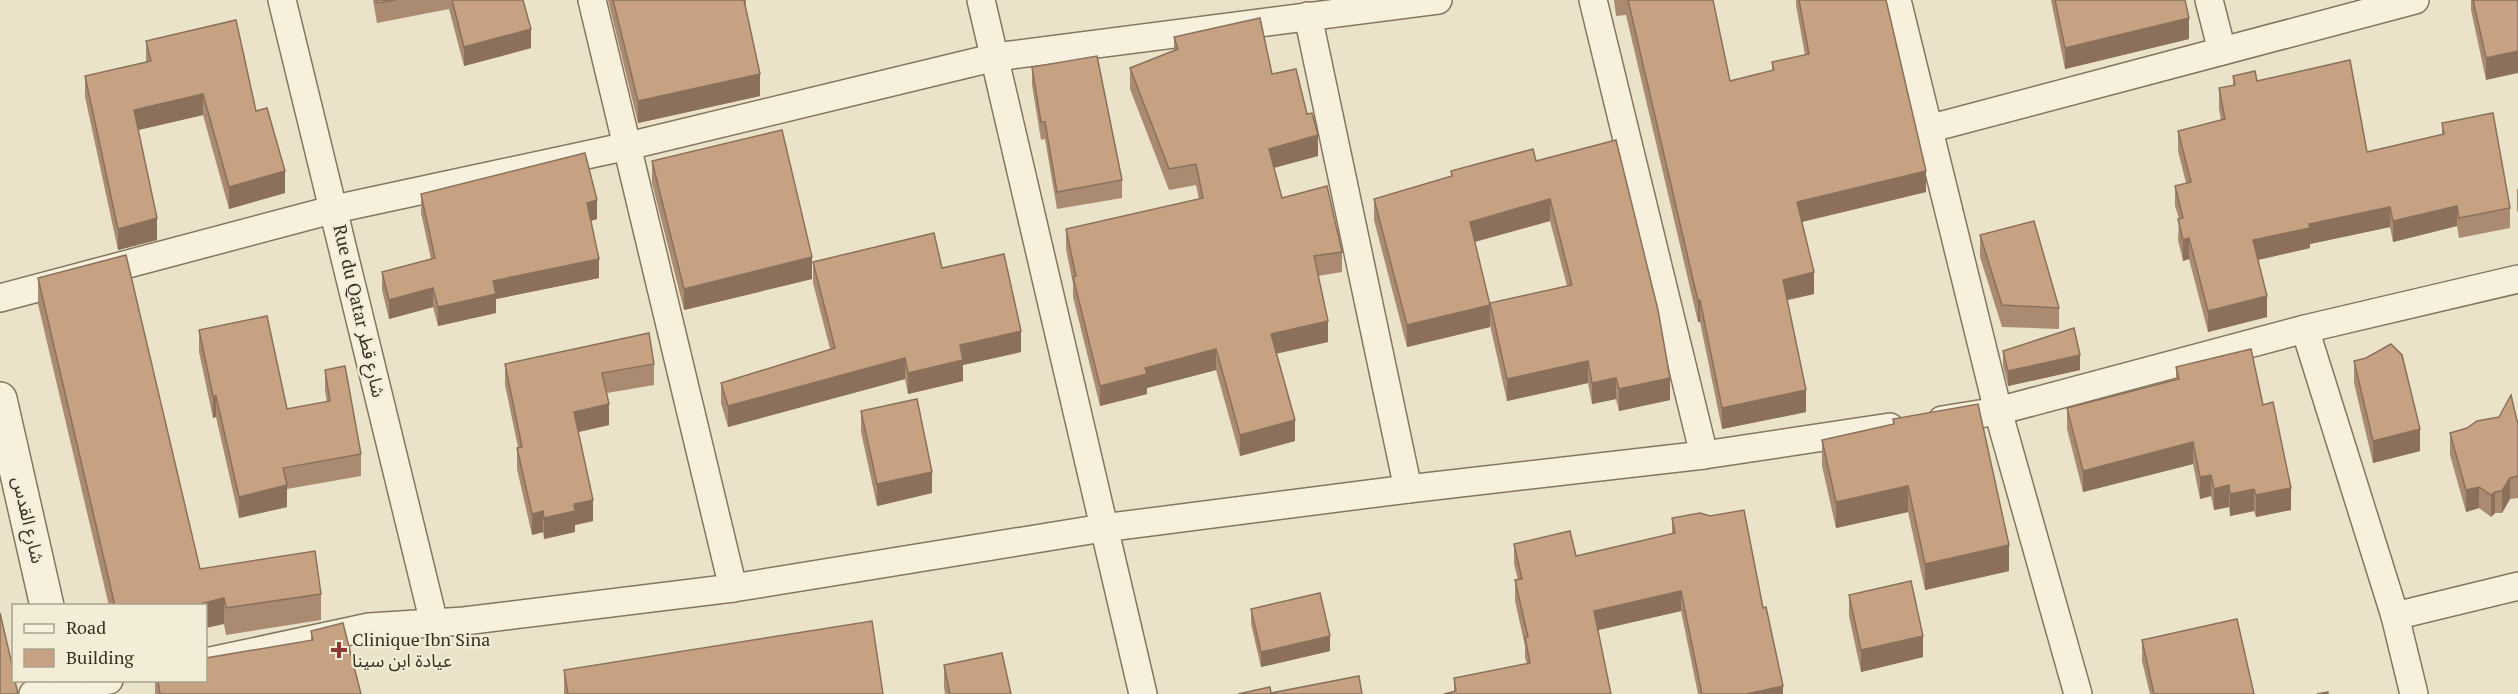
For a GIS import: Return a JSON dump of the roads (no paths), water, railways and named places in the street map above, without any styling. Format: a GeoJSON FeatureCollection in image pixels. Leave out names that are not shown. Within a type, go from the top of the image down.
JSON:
{"type":"FeatureCollection","features":[{"type":"Feature","properties":{"kind":"street","name":"Rue du Qatar شارع قطر"},"geometry":{"type":"LineString","coordinates":[[282,0],[335,209],[434,623]]}},
{"type":"Feature","properties":{"kind":"street"},"geometry":{"type":"LineString","coordinates":[[592,0],[733,588]]}},
{"type":"Feature","properties":{"kind":"street"},"geometry":{"type":"LineString","coordinates":[[981,0],[1143,694]]}},
{"type":"Feature","properties":{"kind":"street"},"geometry":{"type":"LineString","coordinates":[[0,298],[335,209],[628,146],[996,57],[1437,0]]}},
{"type":"Feature","properties":{"kind":"street"},"geometry":{"type":"LineString","coordinates":[[1593,0],[1704,456]]}},
{"type":"Feature","properties":{"kind":"street"},"geometry":{"type":"LineString","coordinates":[[1897,0],[1998,411],[2078,694]]}},
{"type":"Feature","properties":{"kind":"street"},"geometry":{"type":"LineString","coordinates":[[2209,0],[2222,51]]}},
{"type":"Feature","properties":{"kind":"street"},"geometry":{"type":"LineString","coordinates":[[1928,129],[2415,0]]}},
{"type":"Feature","properties":{"kind":"street"},"geometry":{"type":"LineString","coordinates":[[1308,16],[1408,489]]}},
{"type":"Feature","properties":{"kind":"street"},"geometry":{"type":"LineString","coordinates":[[207,662],[369,627],[434,623],[733,588],[1103,528],[1408,489],[1704,456],[1998,411],[2305,329],[2518,279]]}},
{"type":"Feature","properties":{"kind":"street"},"geometry":{"type":"LineString","coordinates":[[2305,329],[2395,616],[2414,694]]}},
{"type":"Feature","properties":{"kind":"street","name":"شارع القدس"},"geometry":{"type":"LineString","coordinates":[[0,399],[47,604]]}},
{"type":"Feature","properties":{"kind":"street"},"geometry":{"type":"LineString","coordinates":[[2395,616],[2518,586]]}},
{"type":"Feature","properties":{"kind":"street"},"geometry":{"type":"LineString","coordinates":[[33,694],[103,682]]}},
{"type":"Feature","properties":{"kind":"place","name":"Clinique Ibn Sina عيادة ابن سينا"},"geometry":{"type":"Point","coordinates":[339,650]}}]}
